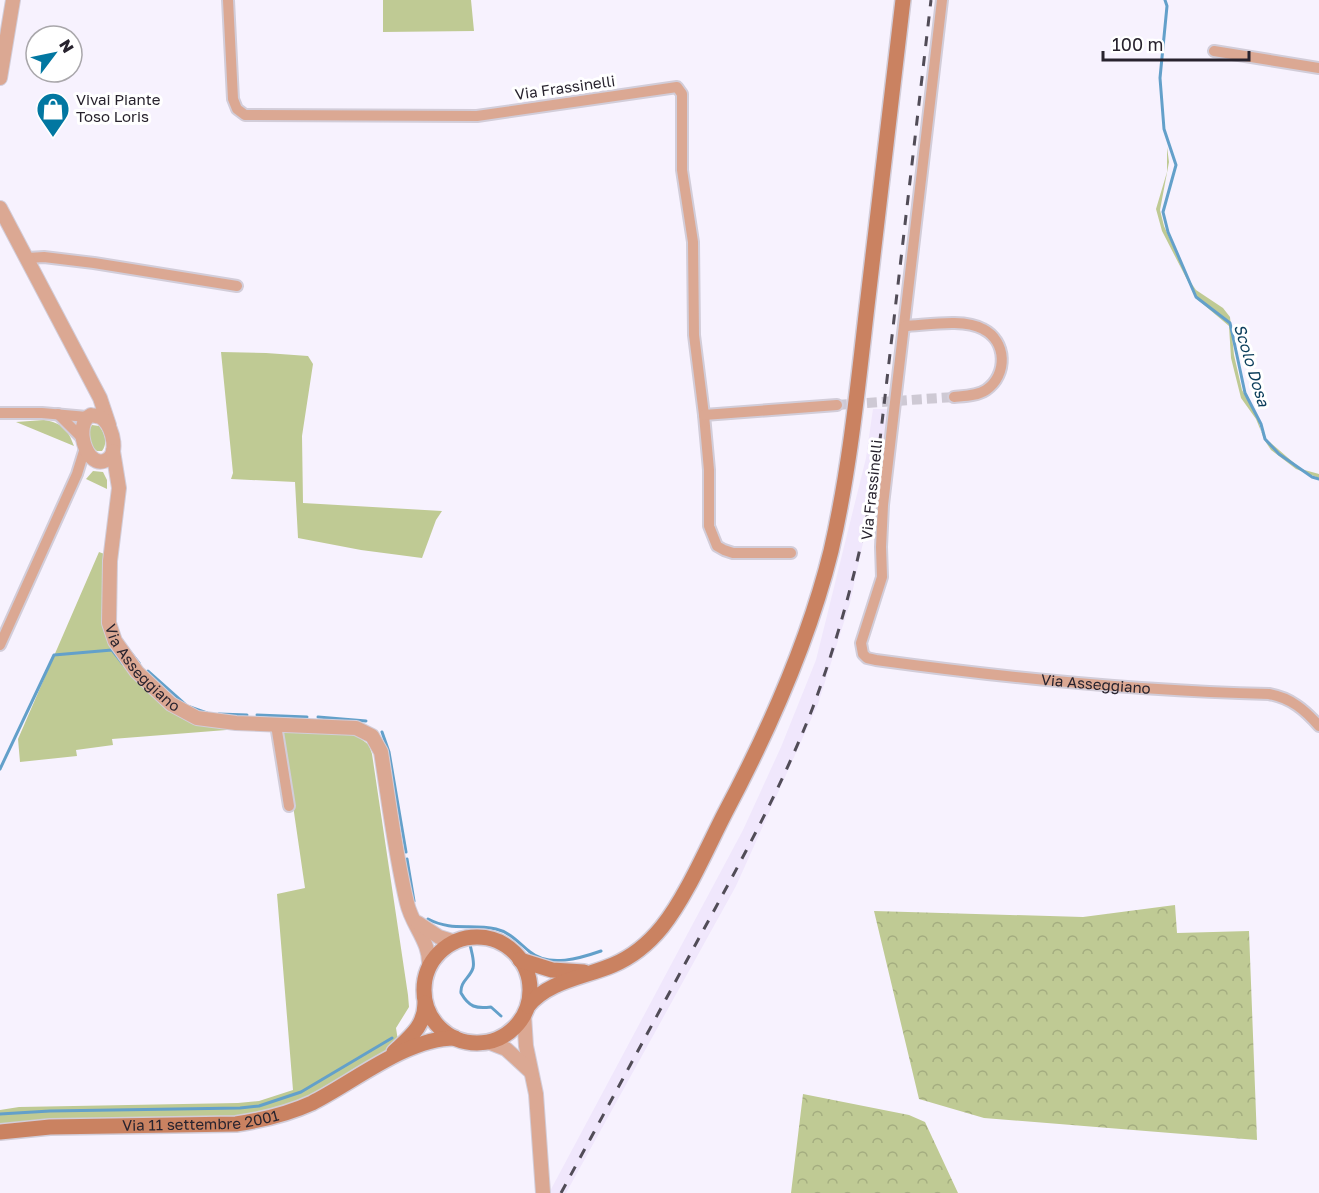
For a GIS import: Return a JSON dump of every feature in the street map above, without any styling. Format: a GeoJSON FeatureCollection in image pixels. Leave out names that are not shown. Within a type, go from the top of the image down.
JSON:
{"type":"FeatureCollection","features":[{"type":"Feature","properties":{"kind":"main road"},"geometry":{"type":"LineString","coordinates":[[425,1001],[432,1019],[455,1038],[471,1043],[488,1042],[513,1030],[535,998],[562,983],[621,961],[639,950],[660,929],[673,910],[737,790],[780,697],[812,617],[831,552],[856,415],[903,0]]}},
{"type":"Feature","properties":{"kind":"main road"},"geometry":{"type":"LineString","coordinates":[[429,967],[442,950],[455,942],[469,938],[491,940],[510,949],[520,960],[529,982],[526,1010]]}},
{"type":"Feature","properties":{"kind":"main road"},"geometry":{"type":"LineString","coordinates":[[520,960],[552,970],[590,972]]}},
{"type":"Feature","properties":{"kind":"main road","name":"Via Asseggiano"},"geometry":{"type":"LineString","coordinates":[[425,1001],[424,984],[429,967]]}},
{"type":"Feature","properties":{"kind":"main road","name":"Via 11 settembre 2001"},"geometry":{"type":"LineString","coordinates":[[386,1060],[414,1034],[425,1013],[425,1001]]}},
{"type":"Feature","properties":{"kind":"main road","name":"Via 11 settembre 2001"},"geometry":{"type":"LineString","coordinates":[[0,1132],[50,1127],[236,1124],[256,1121],[294,1111],[386,1060],[427,1043],[455,1038]]}},
{"type":"Feature","properties":{"kind":"street"},"geometry":{"type":"LineString","coordinates":[[0,78],[14,0]]}},
{"type":"Feature","properties":{"kind":"street","name":"Via Frassinelli"},"geometry":{"type":"LineString","coordinates":[[228,0],[233,99],[237,110],[245,115],[477,116],[678,87],[682,94],[682,170],[693,242],[694,335],[709,470],[709,526],[717,546],[733,553],[791,553]]}},
{"type":"Feature","properties":{"kind":"street","name":"Via Frassinelli"},"geometry":{"type":"LineString","coordinates":[[863,654],[861,643],[882,577],[880,547],[883,505],[942,0]]}},
{"type":"Feature","properties":{"kind":"street"},"geometry":{"type":"LineString","coordinates":[[1214,51],[1319,68]]}},
{"type":"Feature","properties":{"kind":"street","name":"Via Asseggiano"},"geometry":{"type":"LineString","coordinates":[[0,208],[100,398],[113,437],[119,488],[114,525]]}},
{"type":"Feature","properties":{"kind":"street"},"geometry":{"type":"LineString","coordinates":[[28,258],[94,263],[237,286]]}},
{"type":"Feature","properties":{"kind":"street"},"geometry":{"type":"LineString","coordinates":[[905,326],[974,325],[982,328],[996,341],[1002,352],[1002,362],[1001,371],[996,379],[984,391],[954,397]]}},
{"type":"Feature","properties":{"kind":"street"},"geometry":{"type":"LineString","coordinates":[[0,645],[77,474],[84,444],[84,424],[95,402],[94,389]]}},
{"type":"Feature","properties":{"kind":"street"},"geometry":{"type":"LineString","coordinates":[[704,415],[837,405]]}},
{"type":"Feature","properties":{"kind":"street"},"geometry":{"type":"LineString","coordinates":[[0,414],[89,416],[104,419],[109,425]]}},
{"type":"Feature","properties":{"kind":"street"},"geometry":{"type":"LineString","coordinates":[[58,414],[84,444]]}},
{"type":"Feature","properties":{"kind":"street","name":"Via Asseggiano"},"geometry":{"type":"LineString","coordinates":[[84,444],[113,478],[114,525],[110,561],[109,623],[122,652],[137,672],[171,704],[191,715],[205,720],[236,723],[356,728],[365,731],[378,744],[407,905],[423,937],[430,960],[429,967]]}},
{"type":"Feature","properties":{"kind":"street"},"geometry":{"type":"LineString","coordinates":[[77,474],[89,464],[109,459],[113,451]]}},
{"type":"Feature","properties":{"kind":"street","name":"Via Asseggiano"},"geometry":{"type":"LineString","coordinates":[[863,654],[867,658],[876,660],[1121,688],[1269,694],[1281,696],[1296,704],[1319,726]]}},
{"type":"Feature","properties":{"kind":"street"},"geometry":{"type":"LineString","coordinates":[[276,725],[289,806]]}},
{"type":"Feature","properties":{"kind":"street"},"geometry":{"type":"LineString","coordinates":[[414,920],[439,937],[455,942]]}},
{"type":"Feature","properties":{"kind":"street"},"geometry":{"type":"LineString","coordinates":[[526,1010],[530,1071],[536,1094],[543,1193]]}},
{"type":"Feature","properties":{"kind":"street"},"geometry":{"type":"LineString","coordinates":[[488,1042],[506,1049],[530,1071]]}},
{"type":"Feature","properties":{"kind":"shaded area"},"geometry":{"type":"Polygon","coordinates":[[[873,409],[889,409],[850,603],[818,704],[736,886],[566,1193],[549,1193],[743,830],[781,747],[816,660],[866,458],[873,409]]]}},
{"type":"Feature","properties":{"kind":"green space"},"geometry":{"type":"Polygon","coordinates":[[[383,0],[471,0],[474,31],[383,32],[383,0]]]}},
{"type":"Feature","properties":{"kind":"green space"},"geometry":{"type":"Polygon","coordinates":[[[1167,147],[1169,162],[1160,210],[1164,226],[1187,277],[1196,290],[1223,308],[1230,317],[1234,355],[1242,390],[1258,417],[1265,438],[1301,469],[1319,474],[1319,478],[1296,469],[1271,450],[1265,441],[1256,419],[1241,398],[1231,358],[1229,326],[1197,299],[1162,231],[1156,209],[1167,172],[1167,147]]]}},
{"type":"Feature","properties":{"kind":"green space"},"geometry":{"type":"Polygon","coordinates":[[[221,352],[308,356],[313,364],[302,436],[303,503],[442,511],[436,520],[422,558],[361,550],[298,538],[295,482],[231,479],[233,473],[221,352]]]}},
{"type":"Feature","properties":{"kind":"green space"},"geometry":{"type":"Polygon","coordinates":[[[44,420],[64,428],[74,446],[16,422],[44,420]]]}},
{"type":"Feature","properties":{"kind":"green space"},"geometry":{"type":"Polygon","coordinates":[[[92,425],[99,426],[104,435],[105,445],[102,451],[94,449],[90,443],[89,432],[92,425]]]}},
{"type":"Feature","properties":{"kind":"green space"},"geometry":{"type":"Polygon","coordinates":[[[93,471],[103,472],[107,480],[107,489],[86,479],[93,471]]]}},
{"type":"Feature","properties":{"kind":"green space"},"geometry":{"type":"Polygon","coordinates":[[[99,552],[107,555],[104,574],[119,641],[177,706],[239,729],[112,739],[113,745],[76,750],[77,756],[20,762],[18,739],[99,552]]]}},
{"type":"Feature","properties":{"kind":"green space"},"geometry":{"type":"Polygon","coordinates":[[[282,730],[356,735],[369,745],[408,995],[409,1007],[396,1028],[398,1041],[320,1091],[286,1106],[259,1114],[213,1117],[67,1119],[0,1124],[0,1110],[19,1107],[238,1103],[259,1101],[293,1090],[277,894],[305,888],[282,730]]]}},
{"type":"Feature","properties":{"kind":"green space"},"geometry":{"type":"Polygon","coordinates":[[[1175,905],[1177,933],[1249,931],[1257,1140],[984,1118],[919,1099],[874,911],[1083,917],[1175,905]]]}},
{"type":"Feature","properties":{"kind":"green space"},"geometry":{"type":"Polygon","coordinates":[[[803,1094],[909,1115],[925,1122],[958,1193],[791,1193],[803,1094]]]}},
{"type":"Feature","properties":{"kind":"waterway","name":"Scolo Dosa"},"geometry":{"type":"LineString","coordinates":[[1165,0],[1167,6],[1160,78],[1164,129],[1176,165],[1163,212],[1168,232],[1196,297],[1230,323],[1245,393],[1261,424],[1265,439],[1279,454],[1312,477],[1319,479]]}},
{"type":"Feature","properties":{"kind":"waterway"},"geometry":{"type":"LineString","coordinates":[[0,769],[54,655],[112,650],[123,664]]}},
{"type":"Feature","properties":{"kind":"waterway"},"geometry":{"type":"LineString","coordinates":[[131,653],[139,663]]}},
{"type":"Feature","properties":{"kind":"waterway"},"geometry":{"type":"LineString","coordinates":[[148,671],[185,704]]}},
{"type":"Feature","properties":{"kind":"waterway"},"geometry":{"type":"LineString","coordinates":[[190,707],[207,713]]}},
{"type":"Feature","properties":{"kind":"waterway"},"geometry":{"type":"LineString","coordinates":[[219,714],[247,715]]}},
{"type":"Feature","properties":{"kind":"waterway"},"geometry":{"type":"LineString","coordinates":[[257,715],[307,717]]}},
{"type":"Feature","properties":{"kind":"waterway"},"geometry":{"type":"LineString","coordinates":[[318,717],[366,721]]}},
{"type":"Feature","properties":{"kind":"waterway"},"geometry":{"type":"LineString","coordinates":[[382,732],[389,752],[406,852]]}},
{"type":"Feature","properties":{"kind":"waterway"},"geometry":{"type":"LineString","coordinates":[[407,859],[414,901]]}},
{"type":"Feature","properties":{"kind":"waterway"},"geometry":{"type":"LineString","coordinates":[[428,919],[446,925],[501,930],[530,952],[546,960],[565,960],[601,951]]}},
{"type":"Feature","properties":{"kind":"waterway"},"geometry":{"type":"LineString","coordinates":[[470,944],[473,968],[462,985],[461,993],[470,1004],[481,1008],[491,1007],[501,1016]]}},
{"type":"Feature","properties":{"kind":"waterway"},"geometry":{"type":"LineString","coordinates":[[0,1114],[259,1106],[301,1092],[392,1038]]}},
{"type":"Feature","properties":{"kind":"tunnel"},"geometry":{"type":"LineString","coordinates":[[837,405],[954,397]]}},
{"type":"Feature","properties":{"kind":"railway"},"geometry":{"type":"LineString","coordinates":[[561,1193],[760,824],[801,737],[834,646],[859,552],[878,457],[931,0]]}},
{"type":"Feature","properties":{"kind":"place","name":"Vivai Piante Toso Loris"},"geometry":{"type":"Point","coordinates":[53,138]}}]}
